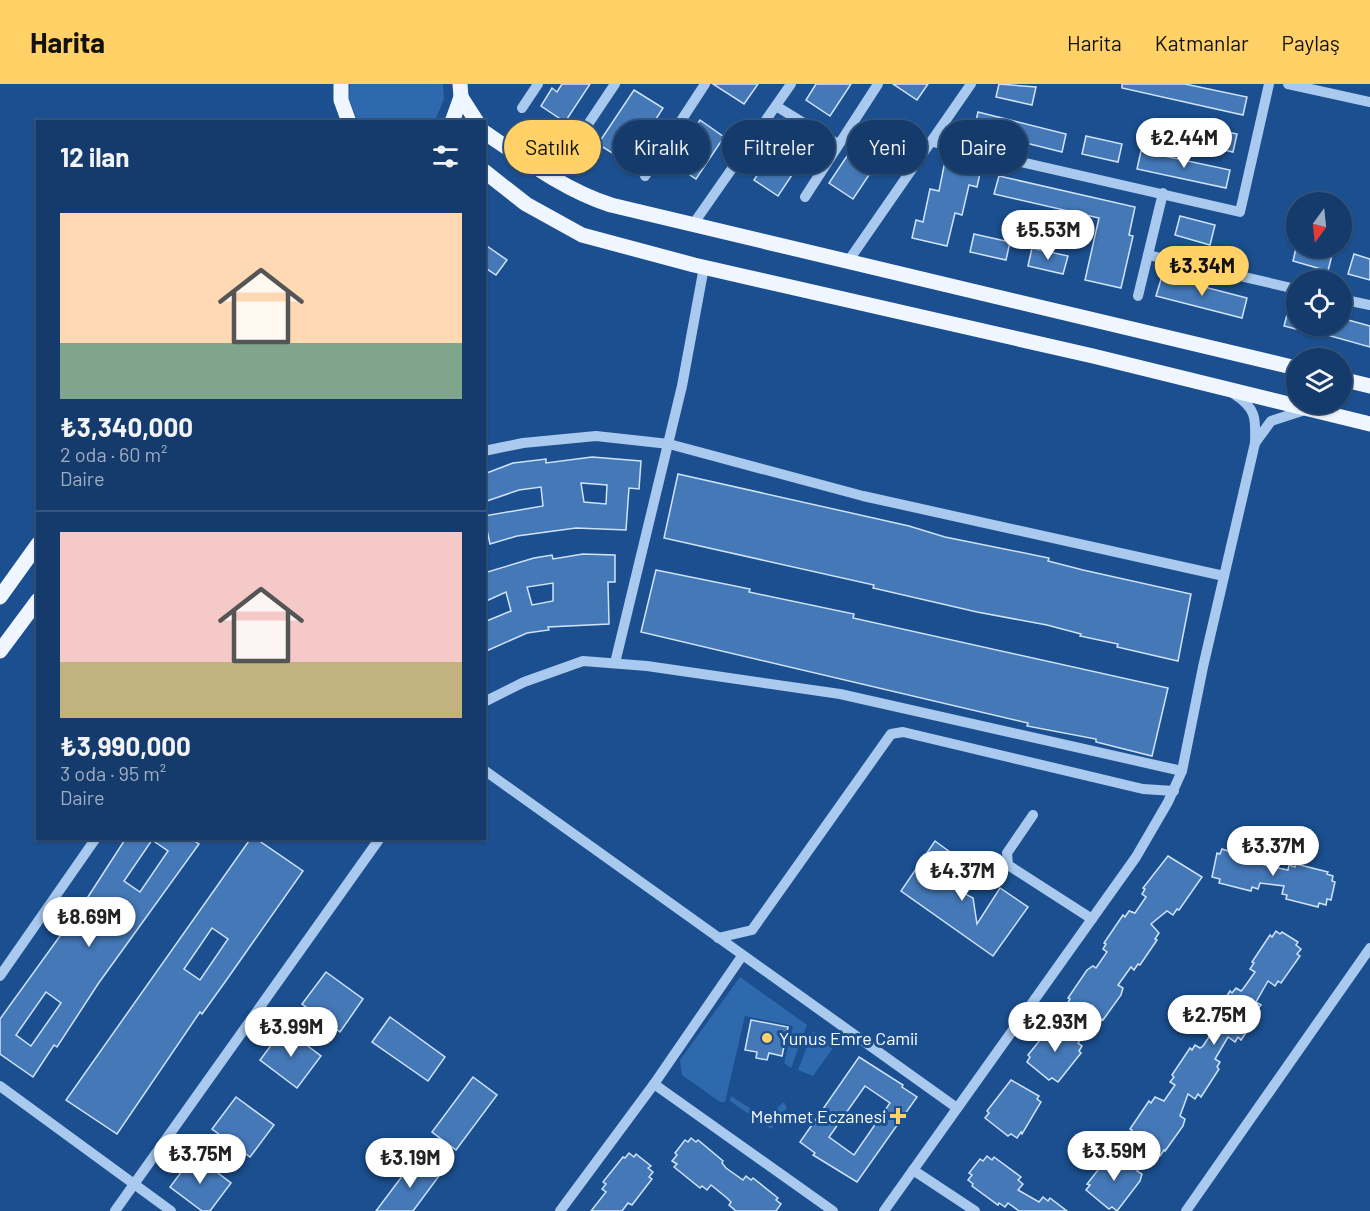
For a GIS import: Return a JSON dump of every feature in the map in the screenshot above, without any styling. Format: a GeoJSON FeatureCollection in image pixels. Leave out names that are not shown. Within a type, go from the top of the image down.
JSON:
{"type":"FeatureCollection","features":[{"type":"Feature","properties":{"kind":"main road"},"geometry":{"type":"LineString","coordinates":[[336,120],[341,100],[341,84]]}},
{"type":"Feature","properties":{"kind":"main road"},"geometry":{"type":"LineString","coordinates":[[453,120],[460,91]]}},
{"type":"Feature","properties":{"kind":"main road"},"geometry":{"type":"LineString","coordinates":[[460,91],[476,120]]}},
{"type":"Feature","properties":{"kind":"main road"},"geometry":{"type":"LineString","coordinates":[[341,100],[348,120]]}},
{"type":"Feature","properties":{"kind":"main road"},"geometry":{"type":"LineString","coordinates":[[486,133],[552,178],[591,199],[1286,366]]}},
{"type":"Feature","properties":{"kind":"main road"},"geometry":{"type":"LineString","coordinates":[[486,173],[526,204],[582,235],[704,267],[1286,404]]}},
{"type":"Feature","properties":{"kind":"main road"},"geometry":{"type":"LineString","coordinates":[[1352,382],[1370,386]]}},
{"type":"Feature","properties":{"kind":"main road"},"geometry":{"type":"LineString","coordinates":[[1329,414],[1370,424]]}},
{"type":"Feature","properties":{"kind":"main road"},"geometry":{"type":"LineString","coordinates":[[0,597],[36,547]]}},
{"type":"Feature","properties":{"kind":"main road"},"geometry":{"type":"LineString","coordinates":[[0,651],[36,603]]}},
{"type":"Feature","properties":{"kind":"street"},"geometry":{"type":"LineString","coordinates":[[522,108],[538,84]]}},
{"type":"Feature","properties":{"kind":"street"},"geometry":{"type":"LineString","coordinates":[[552,178],[615,84]]}},
{"type":"Feature","properties":{"kind":"street"},"geometry":{"type":"LineString","coordinates":[[645,176],[705,84]]}},
{"type":"Feature","properties":{"kind":"street"},"geometry":{"type":"LineString","coordinates":[[694,223],[791,84]]}},
{"type":"Feature","properties":{"kind":"street"},"geometry":{"type":"LineString","coordinates":[[805,197],[878,84]]}},
{"type":"Feature","properties":{"kind":"street"},"geometry":{"type":"LineString","coordinates":[[849,260],[933,142],[971,84]]}},
{"type":"Feature","properties":{"kind":"street"},"geometry":{"type":"LineString","coordinates":[[933,142],[1240,212],[1269,84]]}},
{"type":"Feature","properties":{"kind":"street"},"geometry":{"type":"LineString","coordinates":[[1288,84],[1370,102]]}},
{"type":"Feature","properties":{"kind":"street"},"geometry":{"type":"LineString","coordinates":[[776,106],[838,144]]}},
{"type":"Feature","properties":{"kind":"street"},"geometry":{"type":"LineString","coordinates":[[1138,296],[1162,194]]}},
{"type":"Feature","properties":{"kind":"street"},"geometry":{"type":"LineString","coordinates":[[1148,255],[1286,286]]}},
{"type":"Feature","properties":{"kind":"street"},"geometry":{"type":"LineString","coordinates":[[615,663],[669,444],[704,267]]}},
{"type":"Feature","properties":{"kind":"street"},"geometry":{"type":"LineString","coordinates":[[1352,301],[1370,305]]}},
{"type":"Feature","properties":{"kind":"street"},"geometry":{"type":"LineString","coordinates":[[884,1211],[1136,857],[1174,791],[1182,771],[1254,443],[1256,419],[1247,402],[1226,389]]}},
{"type":"Feature","properties":{"kind":"street"},"geometry":{"type":"LineString","coordinates":[[1254,443],[1271,421],[1293,414]]}},
{"type":"Feature","properties":{"kind":"street"},"geometry":{"type":"LineString","coordinates":[[486,451],[523,443],[596,436],[669,444],[863,496],[1224,576]]}},
{"type":"Feature","properties":{"kind":"street"},"geometry":{"type":"LineString","coordinates":[[486,701],[524,681],[583,661],[615,663],[840,694],[1182,771]]}},
{"type":"Feature","properties":{"kind":"street"},"geometry":{"type":"LineString","coordinates":[[718,938],[752,930],[891,734],[903,732],[1143,789],[1174,791]]}},
{"type":"Feature","properties":{"kind":"street"},"geometry":{"type":"LineString","coordinates":[[486,771],[957,1108]]}},
{"type":"Feature","properties":{"kind":"street"},"geometry":{"type":"LineString","coordinates":[[1033,815],[1007,853],[1008,865],[1092,919]]}},
{"type":"Feature","properties":{"kind":"street"},"geometry":{"type":"LineString","coordinates":[[0,976],[95,840]]}},
{"type":"Feature","properties":{"kind":"street"},"geometry":{"type":"LineString","coordinates":[[115,1211],[379,840]]}},
{"type":"Feature","properties":{"kind":"street"},"geometry":{"type":"LineString","coordinates":[[1186,1211],[1370,948]]}},
{"type":"Feature","properties":{"kind":"street"},"geometry":{"type":"LineString","coordinates":[[560,1211],[654,1084],[742,956]]}},
{"type":"Feature","properties":{"kind":"street"},"geometry":{"type":"LineString","coordinates":[[654,1084],[833,1211]]}},
{"type":"Feature","properties":{"kind":"street"},"geometry":{"type":"LineString","coordinates":[[0,1086],[171,1211]]}},
{"type":"Feature","properties":{"kind":"street"},"geometry":{"type":"LineString","coordinates":[[913,1170],[975,1211]]}},
{"type":"Feature","properties":{"kind":"shaded area"},"geometry":{"type":"Polygon","coordinates":[[[350,84],[443,84],[444,99],[435,120],[358,120],[349,99],[350,84]]]}},
{"type":"Feature","properties":{"kind":"shaded area"},"geometry":{"type":"Polygon","coordinates":[[[740,977],[807,1025],[791,1068],[784,1063],[793,1026],[745,1016],[725,1102],[720,1102],[682,1075],[680,1060],[740,977]]]}},
{"type":"Feature","properties":{"kind":"shaded area"},"geometry":{"type":"Polygon","coordinates":[[[813,1031],[835,1045],[813,1076],[798,1070],[813,1031]]]}},
{"type":"Feature","properties":{"kind":"shaded area"},"geometry":{"type":"Polygon","coordinates":[[[731,1096],[765,1118],[784,1102],[787,1108],[771,1129],[730,1101],[731,1096]]]}},
{"type":"Feature","properties":{"kind":"building"},"geometry":{"type":"Polygon","coordinates":[[[562,84],[590,84],[566,120],[562,120],[541,106],[552,88],[557,92],[562,84]]]}},
{"type":"Feature","properties":{"kind":"building"},"geometry":{"type":"Polygon","coordinates":[[[713,84],[758,84],[744,104],[713,84]]]}},
{"type":"Feature","properties":{"kind":"building"},"geometry":{"type":"Polygon","coordinates":[[[816,84],[851,84],[830,116],[806,100],[816,84]]]}},
{"type":"Feature","properties":{"kind":"building"},"geometry":{"type":"Polygon","coordinates":[[[893,84],[928,84],[917,100],[893,84]]]}},
{"type":"Feature","properties":{"kind":"building"},"geometry":{"type":"Polygon","coordinates":[[[999,84],[1036,87],[1032,105],[996,97],[999,84]]]}},
{"type":"Feature","properties":{"kind":"building"},"geometry":{"type":"Polygon","coordinates":[[[1122,84],[1185,84],[1247,97],[1243,115],[1122,88],[1122,84]]]}},
{"type":"Feature","properties":{"kind":"building"},"geometry":{"type":"Polygon","coordinates":[[[634,90],[663,108],[655,120],[614,120],[634,90]]]}},
{"type":"Feature","properties":{"kind":"building"},"geometry":{"type":"Polygon","coordinates":[[[978,112],[1010,120],[976,120],[978,112]]]}},
{"type":"Feature","properties":{"kind":"building"},"geometry":{"type":"Polygon","coordinates":[[[613,122],[613,154],[601,146],[601,140],[613,122]]]}},
{"type":"Feature","properties":{"kind":"building"},"geometry":{"type":"Polygon","coordinates":[[[1028,124],[1066,134],[1062,152],[1028,144],[1028,124]]]}},
{"type":"Feature","properties":{"kind":"building"},"geometry":{"type":"Polygon","coordinates":[[[1201,126],[1237,134],[1233,152],[1197,144],[1201,126]]]}},
{"type":"Feature","properties":{"kind":"building"},"geometry":{"type":"Polygon","coordinates":[[[710,127],[722,136],[722,140],[710,158],[710,127]]]}},
{"type":"Feature","properties":{"kind":"building"},"geometry":{"type":"Polygon","coordinates":[[[1086,136],[1122,144],[1118,162],[1082,154],[1086,136]]]}},
{"type":"Feature","properties":{"kind":"building"},"geometry":{"type":"Polygon","coordinates":[[[1141,151],[1230,170],[1226,188],[1137,169],[1141,151]]]}},
{"type":"Feature","properties":{"kind":"building"},"geometry":{"type":"Polygon","coordinates":[[[847,156],[847,174],[870,174],[853,199],[829,183],[847,156]]]}},
{"type":"Feature","properties":{"kind":"building"},"geometry":{"type":"Polygon","coordinates":[[[688,174],[699,174],[696,179],[688,174]]]}},
{"type":"Feature","properties":{"kind":"building"},"geometry":{"type":"Polygon","coordinates":[[[758,174],[793,174],[778,196],[754,180],[758,174]]]}},
{"type":"Feature","properties":{"kind":"building"},"geometry":{"type":"Polygon","coordinates":[[[942,174],[980,174],[977,187],[969,185],[962,215],[955,213],[947,246],[912,238],[916,220],[923,222],[930,189],[939,191],[942,174]]]}},
{"type":"Feature","properties":{"kind":"building"},"geometry":{"type":"Polygon","coordinates":[[[999,176],[1135,207],[1129,235],[1133,236],[1121,288],[1085,280],[1099,218],[994,194],[999,176]]]}},
{"type":"Feature","properties":{"kind":"building"},"geometry":{"type":"Polygon","coordinates":[[[1180,216],[1215,225],[1210,245],[1175,235],[1180,216]]]}},
{"type":"Feature","properties":{"kind":"building"},"geometry":{"type":"Polygon","coordinates":[[[974,234],[1010,242],[1006,260],[970,252],[974,234]]]}},
{"type":"Feature","properties":{"kind":"building"},"geometry":{"type":"Polygon","coordinates":[[[486,245],[507,260],[496,275],[486,268],[486,245]]]}},
{"type":"Feature","properties":{"kind":"building"},"geometry":{"type":"Polygon","coordinates":[[[1032,248],[1068,256],[1063,274],[1028,266],[1032,248]]]}},
{"type":"Feature","properties":{"kind":"building"},"geometry":{"type":"Polygon","coordinates":[[[1354,254],[1370,259],[1370,280],[1352,275],[1352,270],[1349,270],[1354,254]]]}},
{"type":"Feature","properties":{"kind":"building"},"geometry":{"type":"Polygon","coordinates":[[[1294,258],[1331,258],[1328,270],[1293,261],[1294,258]]]}},
{"type":"Feature","properties":{"kind":"building"},"geometry":{"type":"Polygon","coordinates":[[[1162,276],[1247,298],[1242,318],[1156,296],[1162,276]]]}},
{"type":"Feature","properties":{"kind":"building"},"geometry":{"type":"Polygon","coordinates":[[[1352,321],[1370,326],[1370,347],[1331,336],[1352,336],[1352,321]]]}},
{"type":"Feature","properties":{"kind":"building"},"geometry":{"type":"Polygon","coordinates":[[[592,457],[641,461],[639,489],[629,488],[626,530],[576,528],[517,536],[490,544],[486,516],[543,506],[541,487],[519,490],[486,501],[486,473],[513,463],[546,459],[546,463],[592,457]],[[581,483],[584,502],[606,504],[607,485],[581,483]]]}},
{"type":"Feature","properties":{"kind":"building"},"geometry":{"type":"Polygon","coordinates":[[[678,474],[909,526],[945,537],[1049,558],[1048,561],[1083,570],[1191,594],[1178,661],[1117,647],[1118,644],[1080,636],[1081,634],[1047,625],[977,612],[873,588],[874,585],[664,538],[678,474]]]}},
{"type":"Feature","properties":{"kind":"building"},"geometry":{"type":"Polygon","coordinates":[[[583,554],[615,555],[615,582],[608,582],[609,624],[548,627],[549,630],[527,633],[486,651],[486,621],[511,611],[506,592],[486,601],[486,572],[552,555],[553,559],[583,554]],[[553,583],[527,587],[532,605],[553,601],[553,583]]]}},
{"type":"Feature","properties":{"kind":"building"},"geometry":{"type":"Polygon","coordinates":[[[656,570],[750,589],[749,592],[854,614],[853,618],[1168,688],[1152,756],[1096,742],[1096,739],[1027,726],[1028,723],[641,632],[656,570]]]}},
{"type":"Feature","properties":{"kind":"building"},"geometry":{"type":"Polygon","coordinates":[[[125,840],[152,840],[193,840],[199,844],[98,984],[57,1047],[54,1045],[33,1077],[0,1054],[0,1019],[86,900],[125,840]],[[152,840],[124,881],[140,892],[168,851],[152,840]],[[46,992],[16,1035],[31,1046],[61,1003],[46,992]]]}},
{"type":"Feature","properties":{"kind":"building"},"geometry":{"type":"Polygon","coordinates":[[[250,840],[258,840],[303,871],[202,1014],[200,1012],[117,1134],[66,1100],[250,840]],[[212,928],[184,969],[200,980],[228,939],[212,928]]]}},
{"type":"Feature","properties":{"kind":"building"},"geometry":{"type":"Polygon","coordinates":[[[935,841],[962,861],[945,883],[973,898],[977,924],[1000,888],[1028,907],[993,956],[901,891],[935,841]]]}},
{"type":"Feature","properties":{"kind":"building"},"geometry":{"type":"Polygon","coordinates":[[[1229,848],[1260,855],[1260,858],[1266,860],[1264,865],[1288,870],[1289,865],[1295,867],[1296,864],[1328,872],[1327,874],[1333,876],[1332,881],[1335,882],[1331,900],[1327,899],[1326,905],[1319,903],[1318,907],[1286,899],[1287,895],[1282,894],[1284,886],[1260,883],[1258,889],[1252,887],[1251,891],[1219,883],[1220,879],[1212,877],[1217,853],[1220,854],[1222,849],[1228,851],[1229,848]]]}},
{"type":"Feature","properties":{"kind":"building"},"geometry":{"type":"Polygon","coordinates":[[[1168,856],[1202,877],[1179,910],[1177,909],[1173,915],[1167,911],[1151,924],[1159,933],[1155,939],[1157,940],[1140,965],[1138,964],[1134,970],[1131,967],[1118,985],[1123,988],[1121,995],[1103,1020],[1098,1025],[1092,1021],[1090,1023],[1070,1009],[1071,1007],[1067,1004],[1070,999],[1068,998],[1087,970],[1093,966],[1096,968],[1107,952],[1103,949],[1106,944],[1104,943],[1123,915],[1125,917],[1129,911],[1135,913],[1146,897],[1142,894],[1145,889],[1143,888],[1168,856]]]}},
{"type":"Feature","properties":{"kind":"building"},"geometry":{"type":"Polygon","coordinates":[[[1276,931],[1298,942],[1296,945],[1301,949],[1297,954],[1300,956],[1281,983],[1278,981],[1275,986],[1268,981],[1256,1002],[1261,1005],[1257,1010],[1260,1012],[1241,1040],[1238,1037],[1235,1042],[1228,1037],[1215,1059],[1220,1062],[1217,1067],[1219,1069],[1201,1097],[1198,1094],[1195,1099],[1188,1094],[1180,1116],[1185,1119],[1183,1126],[1160,1156],[1154,1152],[1152,1154],[1132,1140],[1133,1138],[1129,1135],[1132,1130],[1130,1129],[1149,1101],[1151,1103],[1155,1097],[1164,1101],[1175,1085],[1170,1082],[1174,1077],[1172,1075],[1190,1048],[1192,1050],[1195,1045],[1200,1048],[1203,1046],[1215,1028],[1210,1025],[1214,1020],[1212,1018],[1230,991],[1232,993],[1236,988],[1241,991],[1243,989],[1255,972],[1250,969],[1254,963],[1252,962],[1270,935],[1272,937],[1276,931]]]}},
{"type":"Feature","properties":{"kind":"building"},"geometry":{"type":"Polygon","coordinates":[[[326,972],[363,999],[340,1032],[302,1004],[326,972]]]}},
{"type":"Feature","properties":{"kind":"building"},"geometry":{"type":"Polygon","coordinates":[[[390,1017],[445,1057],[428,1081],[372,1042],[390,1017]]]}},
{"type":"Feature","properties":{"kind":"building","name":"Yunus Emre Camii"},"geometry":{"type":"Polygon","coordinates":[[[751,1020],[788,1027],[782,1056],[769,1053],[767,1060],[756,1058],[757,1052],[745,1050],[751,1020]]]}},
{"type":"Feature","properties":{"kind":"building"},"geometry":{"type":"Polygon","coordinates":[[[1053,1024],[1080,1040],[1078,1043],[1082,1046],[1079,1051],[1081,1053],[1058,1082],[1052,1078],[1049,1080],[1027,1062],[1030,1057],[1028,1055],[1053,1024]]]}},
{"type":"Feature","properties":{"kind":"building"},"geometry":{"type":"Polygon","coordinates":[[[284,1028],[321,1056],[297,1088],[260,1060],[284,1028]]]}},
{"type":"Feature","properties":{"kind":"building"},"geometry":{"type":"Polygon","coordinates":[[[859,1057],[903,1085],[902,1087],[917,1097],[857,1182],[813,1155],[815,1153],[800,1142],[859,1057]],[[865,1086],[829,1137],[854,1155],[890,1103],[865,1086]]]}},
{"type":"Feature","properties":{"kind":"building"},"geometry":{"type":"Polygon","coordinates":[[[473,1077],[497,1095],[456,1150],[432,1132],[473,1077]]]}},
{"type":"Feature","properties":{"kind":"building"},"geometry":{"type":"Polygon","coordinates":[[[1011,1080],[1039,1096],[1037,1099],[1041,1102],[1022,1134],[1021,1132],[1017,1138],[1011,1134],[1008,1136],[985,1118],[989,1113],[987,1111],[1011,1080]]]}},
{"type":"Feature","properties":{"kind":"building"},"geometry":{"type":"Polygon","coordinates":[[[236,1097],[274,1125],[250,1157],[212,1129],[236,1097]]]}},
{"type":"Feature","properties":{"kind":"building"},"geometry":{"type":"Polygon","coordinates":[[[691,1138],[696,1142],[698,1140],[723,1161],[726,1168],[743,1180],[746,1176],[751,1180],[753,1178],[778,1198],[776,1200],[781,1204],[776,1211],[736,1211],[729,1205],[731,1202],[711,1185],[707,1190],[702,1186],[700,1188],[674,1167],[677,1164],[672,1161],[677,1155],[675,1153],[685,1140],[688,1142],[691,1138]]]}},
{"type":"Feature","properties":{"kind":"building"},"geometry":{"type":"Polygon","coordinates":[[[1112,1152],[1140,1168],[1137,1171],[1142,1174],[1140,1181],[1117,1211],[1112,1207],[1109,1209],[1086,1190],[1090,1185],[1087,1184],[1112,1152]]]}},
{"type":"Feature","properties":{"kind":"building"},"geometry":{"type":"Polygon","coordinates":[[[629,1153],[634,1157],[636,1154],[651,1166],[648,1168],[653,1172],[649,1177],[652,1179],[632,1205],[628,1203],[622,1211],[591,1211],[606,1192],[602,1189],[606,1184],[603,1182],[629,1153]]]}},
{"type":"Feature","properties":{"kind":"building"},"geometry":{"type":"Polygon","coordinates":[[[194,1155],[231,1183],[210,1211],[202,1211],[170,1187],[194,1155]]]}},
{"type":"Feature","properties":{"kind":"building"},"geometry":{"type":"Polygon","coordinates":[[[987,1156],[992,1160],[994,1157],[1021,1177],[1018,1180],[1023,1184],[1018,1190],[1039,1202],[1043,1197],[1048,1201],[1050,1198],[1067,1211],[1019,1211],[1008,1203],[1005,1207],[999,1203],[998,1205],[972,1186],[973,1184],[968,1180],[972,1175],[969,1173],[980,1159],[983,1161],[987,1156]]]}},
{"type":"Feature","properties":{"kind":"building"},"geometry":{"type":"Polygon","coordinates":[[[415,1159],[439,1176],[413,1211],[376,1211],[415,1159]]]}},
{"type":"Feature","properties":{"kind":"place","name":"Yunus Emre Camii"},"geometry":{"type":"Point","coordinates":[767,1038]}},
{"type":"Feature","properties":{"kind":"place","name":"Mehmet Eczanesi"},"geometry":{"type":"Point","coordinates":[898,1116]}}]}
